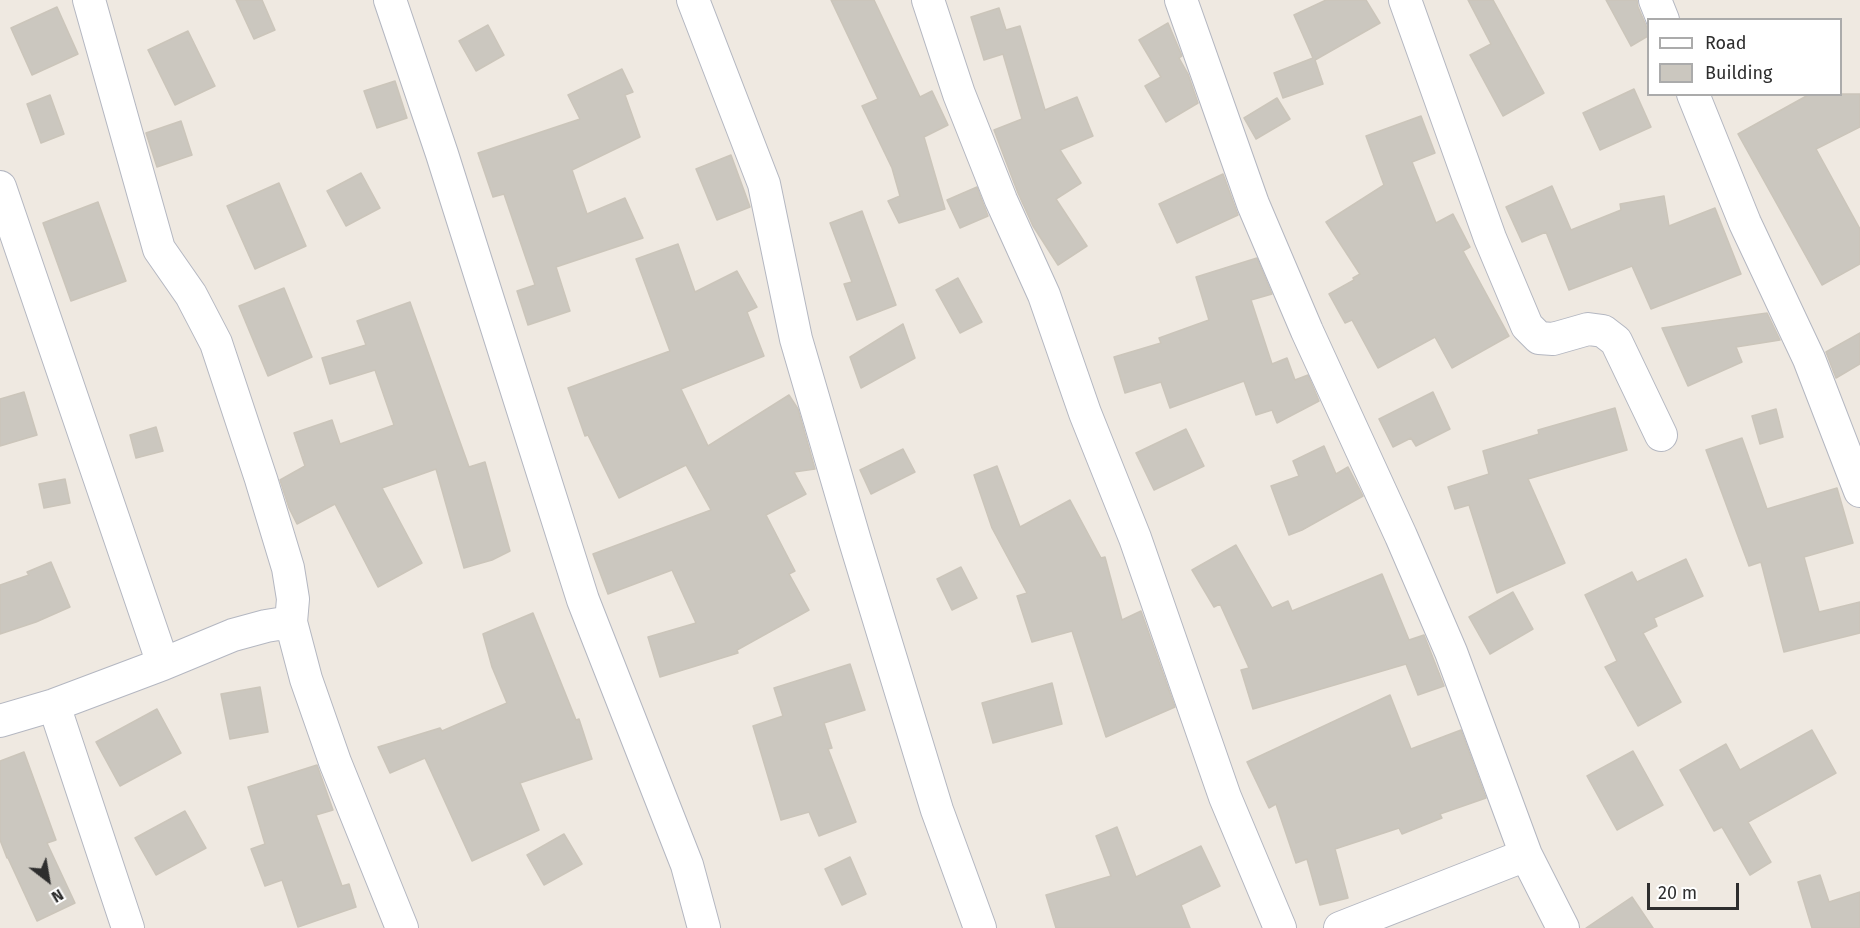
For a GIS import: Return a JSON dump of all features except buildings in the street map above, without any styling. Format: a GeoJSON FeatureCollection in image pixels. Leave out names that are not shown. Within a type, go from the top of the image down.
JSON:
{"type":"FeatureCollection","features":[{"type":"Feature","properties":{"kind":"street"},"geometry":{"type":"LineString","coordinates":[[89,0],[159,249],[191,295],[216,343],[288,568],[292,599],[291,622],[306,679],[335,762],[402,928]]}},
{"type":"Feature","properties":{"kind":"street"},"geometry":{"type":"LineString","coordinates":[[390,0],[442,154],[583,600],[687,865],[704,928]]}},
{"type":"Feature","properties":{"kind":"street"},"geometry":{"type":"LineString","coordinates":[[693,0],[764,184],[796,339],[937,810],[980,928]]}},
{"type":"Feature","properties":{"kind":"street"},"geometry":{"type":"LineString","coordinates":[[928,0],[959,94],[1000,200],[1044,295],[1085,413],[1135,538],[1225,797],[1280,928]]}},
{"type":"Feature","properties":{"kind":"street"},"geometry":{"type":"LineString","coordinates":[[1181,0],[1253,204],[1307,331],[1401,536],[1450,652],[1526,855],[1563,928]]}},
{"type":"Feature","properties":{"kind":"street"},"geometry":{"type":"LineString","coordinates":[[1405,0],[1490,238],[1527,326],[1539,338],[1554,339],[1588,329],[1603,331],[1616,341],[1661,435]]}},
{"type":"Feature","properties":{"kind":"street"},"geometry":{"type":"LineString","coordinates":[[1655,0],[1662,18]]}},
{"type":"Feature","properties":{"kind":"street"},"geometry":{"type":"LineString","coordinates":[[1694,96],[1744,223],[1809,359],[1860,491]]}},
{"type":"Feature","properties":{"kind":"street"},"geometry":{"type":"LineString","coordinates":[[0,187],[164,664]]}},
{"type":"Feature","properties":{"kind":"street"},"geometry":{"type":"LineString","coordinates":[[0,721],[54,705],[164,664],[233,635],[291,622]]}},
{"type":"Feature","properties":{"kind":"street"},"geometry":{"type":"LineString","coordinates":[[54,705],[128,928]]}},
{"type":"Feature","properties":{"kind":"street"},"geometry":{"type":"LineString","coordinates":[[1340,928],[1526,855]]}}]}
